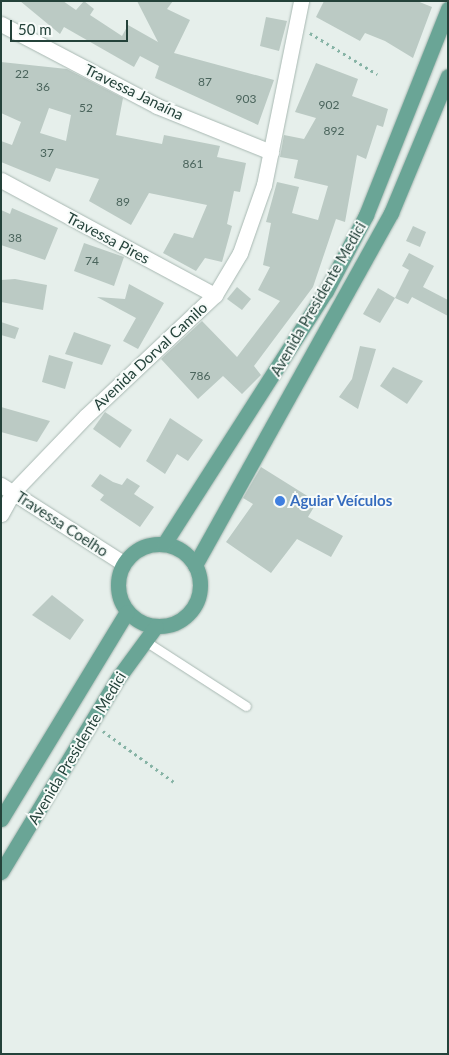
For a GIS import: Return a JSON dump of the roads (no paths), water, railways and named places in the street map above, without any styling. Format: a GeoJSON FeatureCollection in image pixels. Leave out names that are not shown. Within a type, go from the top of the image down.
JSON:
{"type":"FeatureCollection","features":[{"type":"Feature","properties":{"kind":"main road","name":"Avenida Presidente Medici"},"geometry":{"type":"LineString","coordinates":[[164,544],[326,291],[366,216],[448,9]]}},
{"type":"Feature","properties":{"kind":"main road","name":"Avenida Presidente Medici"},"geometry":{"type":"LineString","coordinates":[[195,565],[391,213],[448,76]]}},
{"type":"Feature","properties":{"kind":"main road"},"geometry":{"type":"LineString","coordinates":[[164,544],[183,550],[195,565],[200,583],[197,602],[181,621],[156,626],[127,612],[117,588],[123,564],[141,547],[164,544]]}},
{"type":"Feature","properties":{"kind":"main road","name":"Avenida Presidente Medici"},"geometry":{"type":"LineString","coordinates":[[1,819],[127,612]]}},
{"type":"Feature","properties":{"kind":"main road","name":"Avenida Presidente Medici"},"geometry":{"type":"LineString","coordinates":[[1,872],[91,722],[156,626]]}},
{"type":"Feature","properties":{"kind":"street","name":"Avenida Dorval Camilo"},"geometry":{"type":"LineString","coordinates":[[1,514],[7,489],[215,295],[255,214],[271,152],[301,1]]}},
{"type":"Feature","properties":{"kind":"street","name":"Travessa Janaína"},"geometry":{"type":"LineString","coordinates":[[1,24],[157,106],[271,152]]}},
{"type":"Feature","properties":{"kind":"street","name":"Travessa Pires"},"geometry":{"type":"LineString","coordinates":[[1,180],[215,295]]}},
{"type":"Feature","properties":{"kind":"street","name":"Travessa Coelho"},"geometry":{"type":"LineString","coordinates":[[7,489],[123,564]]}},
{"type":"Feature","properties":{"kind":"lane"},"geometry":{"type":"LineString","coordinates":[[145,641],[246,706]]}},
{"type":"Feature","properties":{"kind":"place","name":"Aguiar Veículos"},"geometry":{"type":"Point","coordinates":[280,501]}}]}
